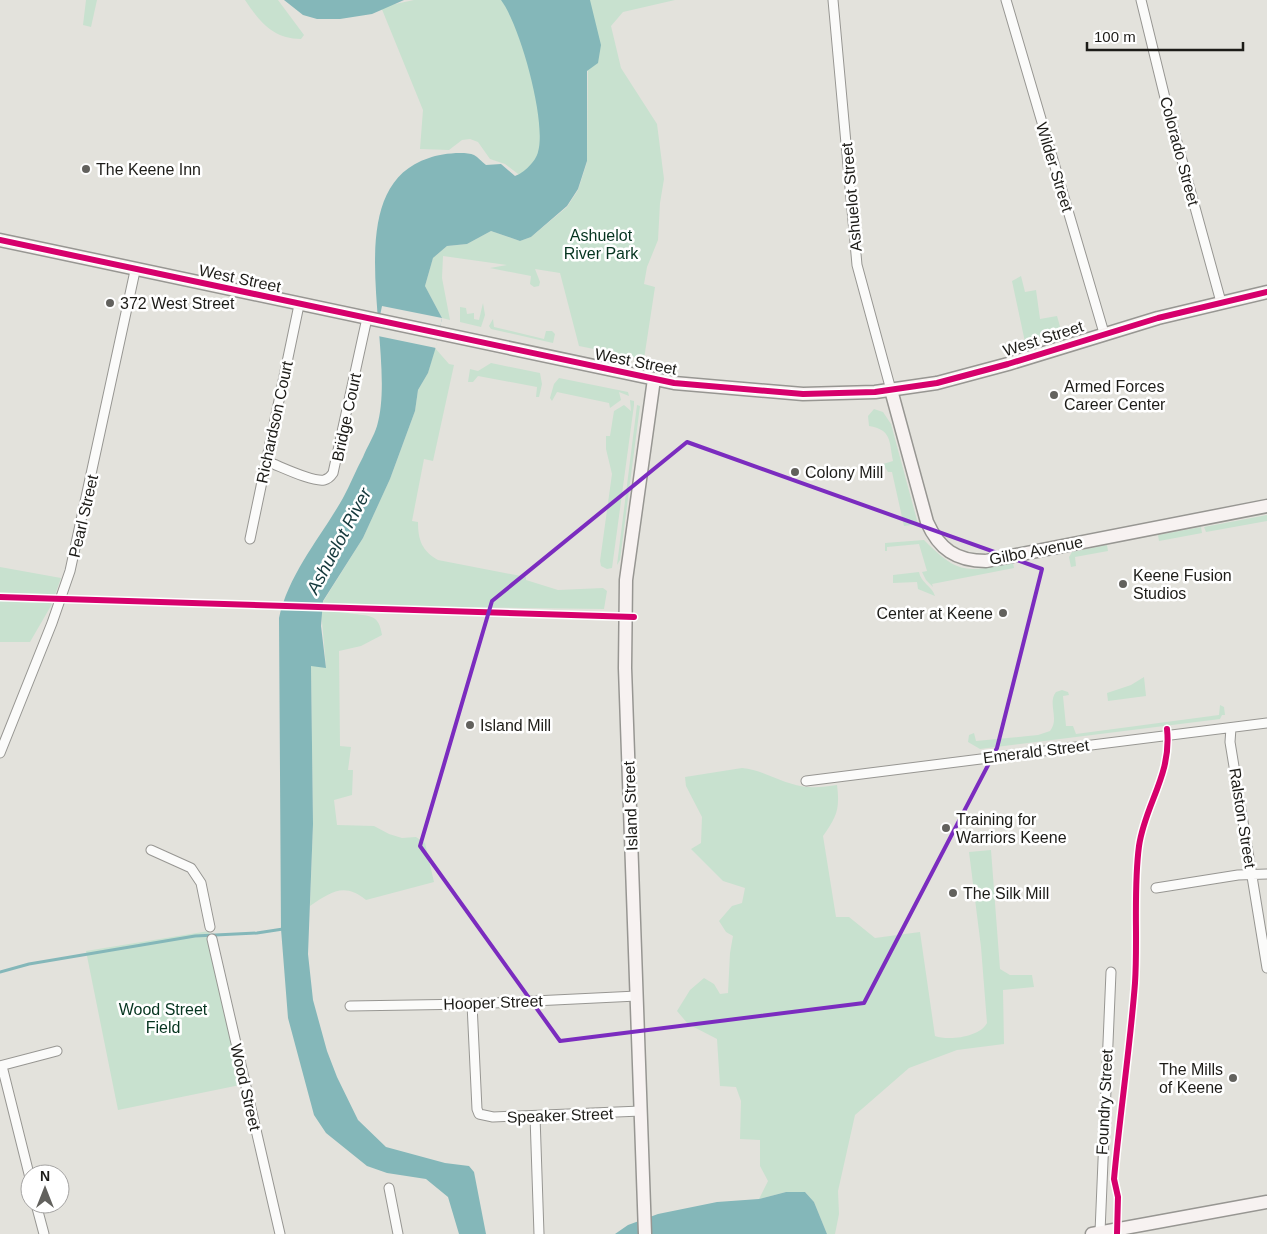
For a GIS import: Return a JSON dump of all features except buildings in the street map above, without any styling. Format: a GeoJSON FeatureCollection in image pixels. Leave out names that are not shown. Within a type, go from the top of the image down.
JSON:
{"type":"FeatureCollection","features":[{"type":"Feature","properties":{"kind":"street","name":"Ashuelot Street"},"geometry":{"type":"LineString","coordinates":[[833,0],[857,265],[891,390]]}},
{"type":"Feature","properties":{"kind":"street","name":"Wilder Street"},"geometry":{"type":"LineString","coordinates":[[1006,0],[1104,333]]}},
{"type":"Feature","properties":{"kind":"street","name":"Colorado Street"},"geometry":{"type":"LineString","coordinates":[[1141,0],[1166,102],[1220,302]]}},
{"type":"Feature","properties":{"kind":"street","name":"West Street"},"geometry":{"type":"LineString","coordinates":[[0,240],[135,271],[654,379],[711,388],[782,393],[837,394],[891,390],[964,376],[1104,333],[1220,302],[1267,292]]}},
{"type":"Feature","properties":{"kind":"street","name":"Pearl Street"},"geometry":{"type":"LineString","coordinates":[[0,753],[52,623],[70,571],[135,271]]}},
{"type":"Feature","properties":{"kind":"street","name":"Richardson Court"},"geometry":{"type":"LineString","coordinates":[[250,539],[299,304]]}},
{"type":"Feature","properties":{"kind":"street","name":"Bridge Court"},"geometry":{"type":"LineString","coordinates":[[266,461],[313,478],[323,480],[330,478],[373,320]]}},
{"type":"Feature","properties":{"kind":"street","name":"Island Street"},"geometry":{"type":"LineString","coordinates":[[645,1234],[625,668],[625,582],[654,379]]}},
{"type":"Feature","properties":{"kind":"street","name":"Gilbo Avenue"},"geometry":{"type":"LineString","coordinates":[[891,390],[927,522],[935,538],[945,550],[964,559],[986,561],[1267,506]]}},
{"type":"Feature","properties":{"kind":"street","name":"Emerald Street"},"geometry":{"type":"LineString","coordinates":[[806,780],[1267,723]]}},
{"type":"Feature","properties":{"kind":"street","name":"Ralston Street"},"geometry":{"type":"LineString","coordinates":[[1231,728],[1230,742],[1267,968]]}},
{"type":"Feature","properties":{"kind":"street"},"geometry":{"type":"LineString","coordinates":[[151,850],[191,868],[201,883],[210,927]]}},
{"type":"Feature","properties":{"kind":"street"},"geometry":{"type":"LineString","coordinates":[[1156,888],[1267,874]]}},
{"type":"Feature","properties":{"kind":"street","name":"Wood Street"},"geometry":{"type":"LineString","coordinates":[[212,939],[280,1234]]}},
{"type":"Feature","properties":{"kind":"street","name":"Foundry Street"},"geometry":{"type":"LineString","coordinates":[[1096,1233],[1110,972]]}},
{"type":"Feature","properties":{"kind":"street","name":"Hooper Street"},"geometry":{"type":"LineString","coordinates":[[350,1006],[472,1004],[637,996]]}},
{"type":"Feature","properties":{"kind":"street","name":"Speaker Street"},"geometry":{"type":"LineString","coordinates":[[472,1004],[477,1108],[480,1114],[493,1117],[640,1112]]}},
{"type":"Feature","properties":{"kind":"street"},"geometry":{"type":"LineString","coordinates":[[26,1164],[1,1066],[57,1051]]}},
{"type":"Feature","properties":{"kind":"street"},"geometry":{"type":"LineString","coordinates":[[535,1116],[539,1234]]}},
{"type":"Feature","properties":{"kind":"street"},"geometry":{"type":"LineString","coordinates":[[389,1188],[398,1234]]}},
{"type":"Feature","properties":{"kind":"street"},"geometry":{"type":"LineString","coordinates":[[1096,1233],[1267,1202]]}},
{"type":"Feature","properties":{"kind":"street"},"geometry":{"type":"LineString","coordinates":[[39,1214],[44,1234]]}},
{"type":"Feature","properties":{"kind":"highlighted area"},"geometry":{"type":"Polygon","coordinates":[[[687,442],[1042,569],[997,748],[864,1003],[560,1041],[420,846],[492,601],[687,442]]]}},
{"type":"Feature","properties":{"kind":"green space"},"geometry":{"type":"Polygon","coordinates":[[[86,0],[97,0],[91,27],[83,25],[86,0]]]}},
{"type":"Feature","properties":{"kind":"green space"},"geometry":{"type":"Polygon","coordinates":[[[245,0],[278,0],[304,35],[301,39],[291,38],[275,32],[261,22],[245,0]]]}},
{"type":"Feature","properties":{"kind":"green space"},"geometry":{"type":"Polygon","coordinates":[[[414,0],[516,0],[549,149],[522,177],[505,164],[490,159],[478,142],[470,139],[462,140],[449,150],[420,149],[423,110],[381,7],[414,0]]]}},
{"type":"Feature","properties":{"kind":"green space","name":"Ashuelot River Park"},"geometry":{"type":"Polygon","coordinates":[[[575,0],[675,0],[623,12],[611,26],[621,68],[657,124],[664,179],[660,203],[658,240],[647,267],[644,284],[655,287],[644,359],[579,346],[560,273],[535,269],[540,282],[539,286],[534,287],[530,284],[531,276],[490,268],[507,265],[443,256],[442,278],[450,320],[442,318],[425,286],[433,258],[447,246],[467,244],[491,231],[520,241],[531,237],[567,207],[578,190],[587,162],[588,64],[575,0]]]}},
{"type":"Feature","properties":{"kind":"green space"},"geometry":{"type":"Polygon","coordinates":[[[1021,276],[1025,292],[1036,290],[1040,319],[1057,316],[1061,330],[1025,342],[1012,281],[1021,276]]]}},
{"type":"Feature","properties":{"kind":"green space"},"geometry":{"type":"Polygon","coordinates":[[[483,303],[485,315],[481,327],[460,322],[460,307],[466,308],[467,314],[474,313],[474,319],[479,320],[483,303]]]}},
{"type":"Feature","properties":{"kind":"green space"},"geometry":{"type":"Polygon","coordinates":[[[493,319],[494,327],[544,339],[546,331],[552,331],[555,334],[553,343],[491,329],[489,326],[493,319]]]}},
{"type":"Feature","properties":{"kind":"green space"},"geometry":{"type":"Polygon","coordinates":[[[435,348],[449,364],[454,365],[433,461],[424,459],[412,521],[418,522],[420,540],[425,549],[438,560],[526,577],[526,580],[558,590],[603,588],[607,591],[604,609],[321,605],[363,538],[390,479],[415,411],[418,390],[428,373],[435,348]]]}},
{"type":"Feature","properties":{"kind":"green space"},"geometry":{"type":"Polygon","coordinates":[[[491,363],[540,373],[542,384],[539,397],[536,397],[537,387],[478,376],[473,382],[468,382],[470,369],[478,371],[491,363]]]}},
{"type":"Feature","properties":{"kind":"green space"},"geometry":{"type":"Polygon","coordinates":[[[559,378],[628,392],[629,396],[619,392],[621,400],[610,408],[609,403],[557,392],[552,401],[550,398],[554,384],[559,378]]]}},
{"type":"Feature","properties":{"kind":"green space"},"geometry":{"type":"Polygon","coordinates":[[[630,400],[634,401],[634,405],[612,568],[607,569],[601,566],[600,561],[612,474],[606,449],[606,436],[610,436],[614,411],[624,405],[631,411],[630,400]]]}},
{"type":"Feature","properties":{"kind":"green space"},"geometry":{"type":"Polygon","coordinates":[[[637,405],[640,406],[620,560],[617,565],[637,405]]]}},
{"type":"Feature","properties":{"kind":"green space"},"geometry":{"type":"Polygon","coordinates":[[[874,409],[883,412],[891,424],[918,524],[904,526],[892,472],[888,472],[883,464],[893,461],[890,442],[882,430],[869,426],[868,416],[874,409]]]}},
{"type":"Feature","properties":{"kind":"green space"},"geometry":{"type":"Polygon","coordinates":[[[1267,515],[1267,521],[1206,532],[1204,527],[1267,515]]]}},
{"type":"Feature","properties":{"kind":"green space"},"geometry":{"type":"Polygon","coordinates":[[[1201,527],[1202,533],[1159,541],[1158,535],[1201,527]]]}},
{"type":"Feature","properties":{"kind":"green space"},"geometry":{"type":"Polygon","coordinates":[[[924,540],[946,560],[964,568],[984,568],[1013,563],[1014,568],[932,584],[933,587],[926,580],[922,572],[927,571],[919,544],[887,547],[887,551],[885,551],[885,543],[924,540]]]}},
{"type":"Feature","properties":{"kind":"green space"},"geometry":{"type":"Polygon","coordinates":[[[1107,545],[1108,551],[1075,557],[1076,566],[1071,567],[1069,557],[1072,552],[1107,545]]]}},
{"type":"Feature","properties":{"kind":"green space"},"geometry":{"type":"Polygon","coordinates":[[[0,567],[61,578],[55,595],[0,593],[0,567]]]}},
{"type":"Feature","properties":{"kind":"green space"},"geometry":{"type":"Polygon","coordinates":[[[919,572],[935,596],[918,589],[917,582],[893,583],[893,575],[919,572]]]}},
{"type":"Feature","properties":{"kind":"green space"},"geometry":{"type":"Polygon","coordinates":[[[0,600],[49,602],[52,604],[30,642],[0,642],[0,600]]]}},
{"type":"Feature","properties":{"kind":"green space"},"geometry":{"type":"Polygon","coordinates":[[[321,610],[365,615],[373,618],[379,624],[382,635],[361,646],[339,651],[340,746],[351,747],[348,770],[353,770],[352,795],[334,800],[337,825],[374,826],[402,838],[416,837],[425,843],[434,882],[366,900],[351,891],[338,891],[331,893],[310,906],[313,824],[311,665],[326,667],[321,610]]]}},
{"type":"Feature","properties":{"kind":"green space"},"geometry":{"type":"Polygon","coordinates":[[[1144,677],[1146,696],[1108,701],[1107,693],[1131,685],[1144,677]]]}},
{"type":"Feature","properties":{"kind":"green space"},"geometry":{"type":"Polygon","coordinates":[[[1062,690],[1068,692],[1069,695],[1063,696],[1066,726],[1073,726],[1076,734],[1219,715],[1220,705],[1224,707],[1225,715],[1222,715],[1220,719],[980,749],[968,742],[969,735],[974,733],[976,741],[1038,735],[1050,731],[1054,721],[1054,696],[1056,692],[1062,690]]]}},
{"type":"Feature","properties":{"kind":"green space"},"geometry":{"type":"Polygon","coordinates":[[[742,768],[800,786],[837,785],[838,806],[832,823],[823,836],[836,917],[849,917],[875,938],[920,932],[935,1036],[948,1038],[964,1037],[978,1032],[987,1023],[981,947],[969,852],[991,850],[1000,969],[1010,975],[1032,975],[1034,987],[1003,990],[1004,1044],[957,1050],[909,1068],[855,1115],[838,1191],[839,1214],[835,1234],[827,1234],[814,1202],[805,1192],[786,1192],[759,1199],[768,1181],[760,1166],[760,1140],[740,1139],[741,1101],[736,1087],[720,1086],[717,1039],[688,1024],[677,1011],[690,990],[704,978],[714,984],[720,994],[728,993],[730,953],[733,936],[726,932],[719,921],[732,906],[742,903],[745,888],[723,881],[691,849],[701,843],[702,817],[686,786],[685,777],[742,768]]]}},
{"type":"Feature","properties":{"kind":"green space","name":"Wood Street Field"},"geometry":{"type":"Polygon","coordinates":[[[209,931],[240,1085],[118,1110],[86,951],[209,931]]]}},
{"type":"Feature","properties":{"kind":"water"},"geometry":{"type":"Polygon","coordinates":[[[284,0],[404,0],[372,14],[340,19],[317,19],[303,15],[284,0]]]}},
{"type":"Feature","properties":{"kind":"water","name":"Ashuelot River"},"geometry":{"type":"Polygon","coordinates":[[[501,0],[590,0],[601,45],[598,63],[587,71],[587,161],[578,189],[567,206],[531,237],[520,241],[491,231],[467,244],[447,246],[433,258],[425,286],[442,318],[435,350],[428,373],[418,390],[415,411],[390,479],[363,538],[323,601],[321,626],[326,668],[311,666],[313,824],[308,954],[313,1000],[327,1051],[337,1077],[358,1120],[386,1147],[445,1163],[469,1166],[474,1172],[486,1234],[459,1234],[448,1197],[426,1179],[387,1173],[367,1166],[326,1133],[314,1115],[288,1018],[281,929],[279,618],[290,586],[306,556],[343,498],[377,426],[382,395],[375,276],[376,237],[383,203],[400,175],[429,158],[451,154],[470,154],[476,156],[486,165],[501,164],[515,176],[529,166],[537,155],[540,138],[539,119],[530,74],[516,30],[501,0]]]}},
{"type":"Feature","properties":{"kind":"water"},"geometry":{"type":"Polygon","coordinates":[[[786,1192],[805,1192],[814,1202],[827,1234],[615,1234],[628,1225],[658,1214],[717,1202],[759,1199],[786,1192]]]}},
{"type":"Feature","properties":{"kind":"pier"},"geometry":{"type":"Polygon","coordinates":[[[382,306],[442,318],[436,348],[378,336],[377,330],[382,306]]]}},
{"type":"Feature","properties":{"kind":"waterway"},"geometry":{"type":"LineString","coordinates":[[0,972],[29,964],[195,936],[257,933],[283,929]]}},
{"type":"Feature","properties":{"kind":"cycle path"},"geometry":{"type":"LineString","coordinates":[[0,240],[674,383],[803,394],[875,392],[937,383],[1008,364],[1158,318],[1267,292]]}},
{"type":"Feature","properties":{"kind":"cycle path"},"geometry":{"type":"LineString","coordinates":[[0,597],[634,617]]}},
{"type":"Feature","properties":{"kind":"cycle path"},"geometry":{"type":"LineString","coordinates":[[1117,1234],[1118,1197],[1114,1179],[1135,983],[1137,863],[1142,831],[1166,761],[1167,729]]}},
{"type":"Feature","properties":{"kind":"place","name":"The Keene Inn"},"geometry":{"type":"Point","coordinates":[86,169]}},
{"type":"Feature","properties":{"kind":"place","name":"372 West Street"},"geometry":{"type":"Point","coordinates":[110,303]}},
{"type":"Feature","properties":{"kind":"place","name":"Armed Forces Career Center"},"geometry":{"type":"Point","coordinates":[1054,395]}},
{"type":"Feature","properties":{"kind":"place","name":"Colony Mill"},"geometry":{"type":"Point","coordinates":[795,472]}},
{"type":"Feature","properties":{"kind":"place","name":"Keene Fusion Studios"},"geometry":{"type":"Point","coordinates":[1123,584]}},
{"type":"Feature","properties":{"kind":"place","name":"Center at Keene"},"geometry":{"type":"Point","coordinates":[1003,613]}},
{"type":"Feature","properties":{"kind":"place","name":"Island Mill"},"geometry":{"type":"Point","coordinates":[470,725]}},
{"type":"Feature","properties":{"kind":"place","name":"Training for Warriors Keene"},"geometry":{"type":"Point","coordinates":[946,828]}},
{"type":"Feature","properties":{"kind":"place","name":"The Silk Mill"},"geometry":{"type":"Point","coordinates":[953,893]}},
{"type":"Feature","properties":{"kind":"place","name":"The Mills of Keene"},"geometry":{"type":"Point","coordinates":[1233,1078]}}]}
